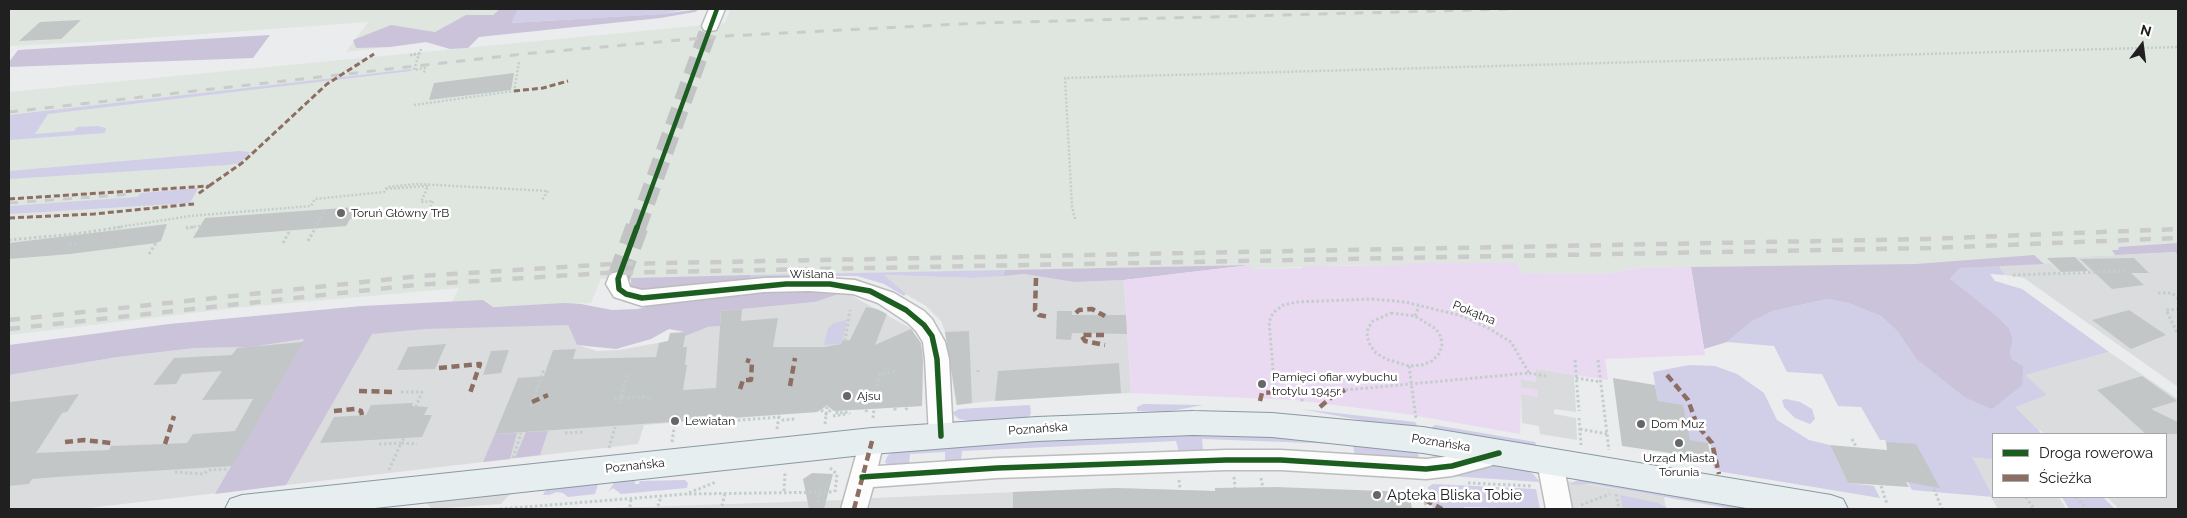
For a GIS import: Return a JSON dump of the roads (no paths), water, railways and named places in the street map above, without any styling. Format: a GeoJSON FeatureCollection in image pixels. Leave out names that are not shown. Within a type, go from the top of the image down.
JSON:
{"type":"FeatureCollection","features":[{"type":"Feature","properties":{"kind":"main road","name":"Poznańska"},"geometry":{"type":"LineString","coordinates":[[242,509],[870,420],[940,436],[1130,424],[1246,424],[1372,434],[1499,453],[1555,487],[1831,509]]}},
{"type":"Feature","properties":{"kind":"street"},"geometry":{"type":"LineString","coordinates":[[710,26],[717,9]]}},
{"type":"Feature","properties":{"kind":"street","name":"Wiślana"},"geometry":{"type":"LineString","coordinates":[[618,279],[617,284],[622,292],[642,298],[764,285],[809,284],[855,287],[886,298],[916,317],[924,325],[934,342],[937,359],[940,436]]}},
{"type":"Feature","properties":{"kind":"street"},"geometry":{"type":"LineString","coordinates":[[870,420],[852,493],[1007,468],[1226,460],[1281,460],[1433,469],[1452,466],[1499,453]]}},
{"type":"Feature","properties":{"kind":"tunnel"},"geometry":{"type":"LineString","coordinates":[[637,228],[710,26]]}},
{"type":"Feature","properties":{"kind":"tunnel"},"geometry":{"type":"LineString","coordinates":[[618,279],[637,227]]}},
{"type":"Feature","properties":{"kind":"railway"},"geometry":{"type":"LineString","coordinates":[[9,112],[523,54],[726,36],[980,23],[1510,9]]}},
{"type":"Feature","properties":{"kind":"railway"},"geometry":{"type":"LineString","coordinates":[[9,203],[134,194]]}},
{"type":"Feature","properties":{"kind":"railway"},"geometry":{"type":"LineString","coordinates":[[9,320],[420,276],[612,264],[1925,239],[2178,229]]}},
{"type":"Feature","properties":{"kind":"railway"},"geometry":{"type":"LineString","coordinates":[[9,329],[415,285],[604,273],[1931,248],[2178,238]]}},
{"type":"Feature","properties":{"kind":"place","name":"Toruń Główny TrB"},"geometry":{"type":"Point","coordinates":[341,213]}},
{"type":"Feature","properties":{"kind":"place","name":"Pamięci ofiar wybuchu trotylu 1945r."},"geometry":{"type":"Point","coordinates":[1262,384]}},
{"type":"Feature","properties":{"kind":"place","name":"Ajsu"},"geometry":{"type":"Point","coordinates":[847,396]}},
{"type":"Feature","properties":{"kind":"place","name":"Lewiatan"},"geometry":{"type":"Point","coordinates":[675,421]}},
{"type":"Feature","properties":{"kind":"place","name":"Dom Muz"},"geometry":{"type":"Point","coordinates":[1641,424]}},
{"type":"Feature","properties":{"kind":"place","name":"Urząd Miasta Torunia"},"geometry":{"type":"Point","coordinates":[1679,443]}},
{"type":"Feature","properties":{"kind":"place","name":"Apteka Bliska Tobie"},"geometry":{"type":"Point","coordinates":[1377,495]}}]}
